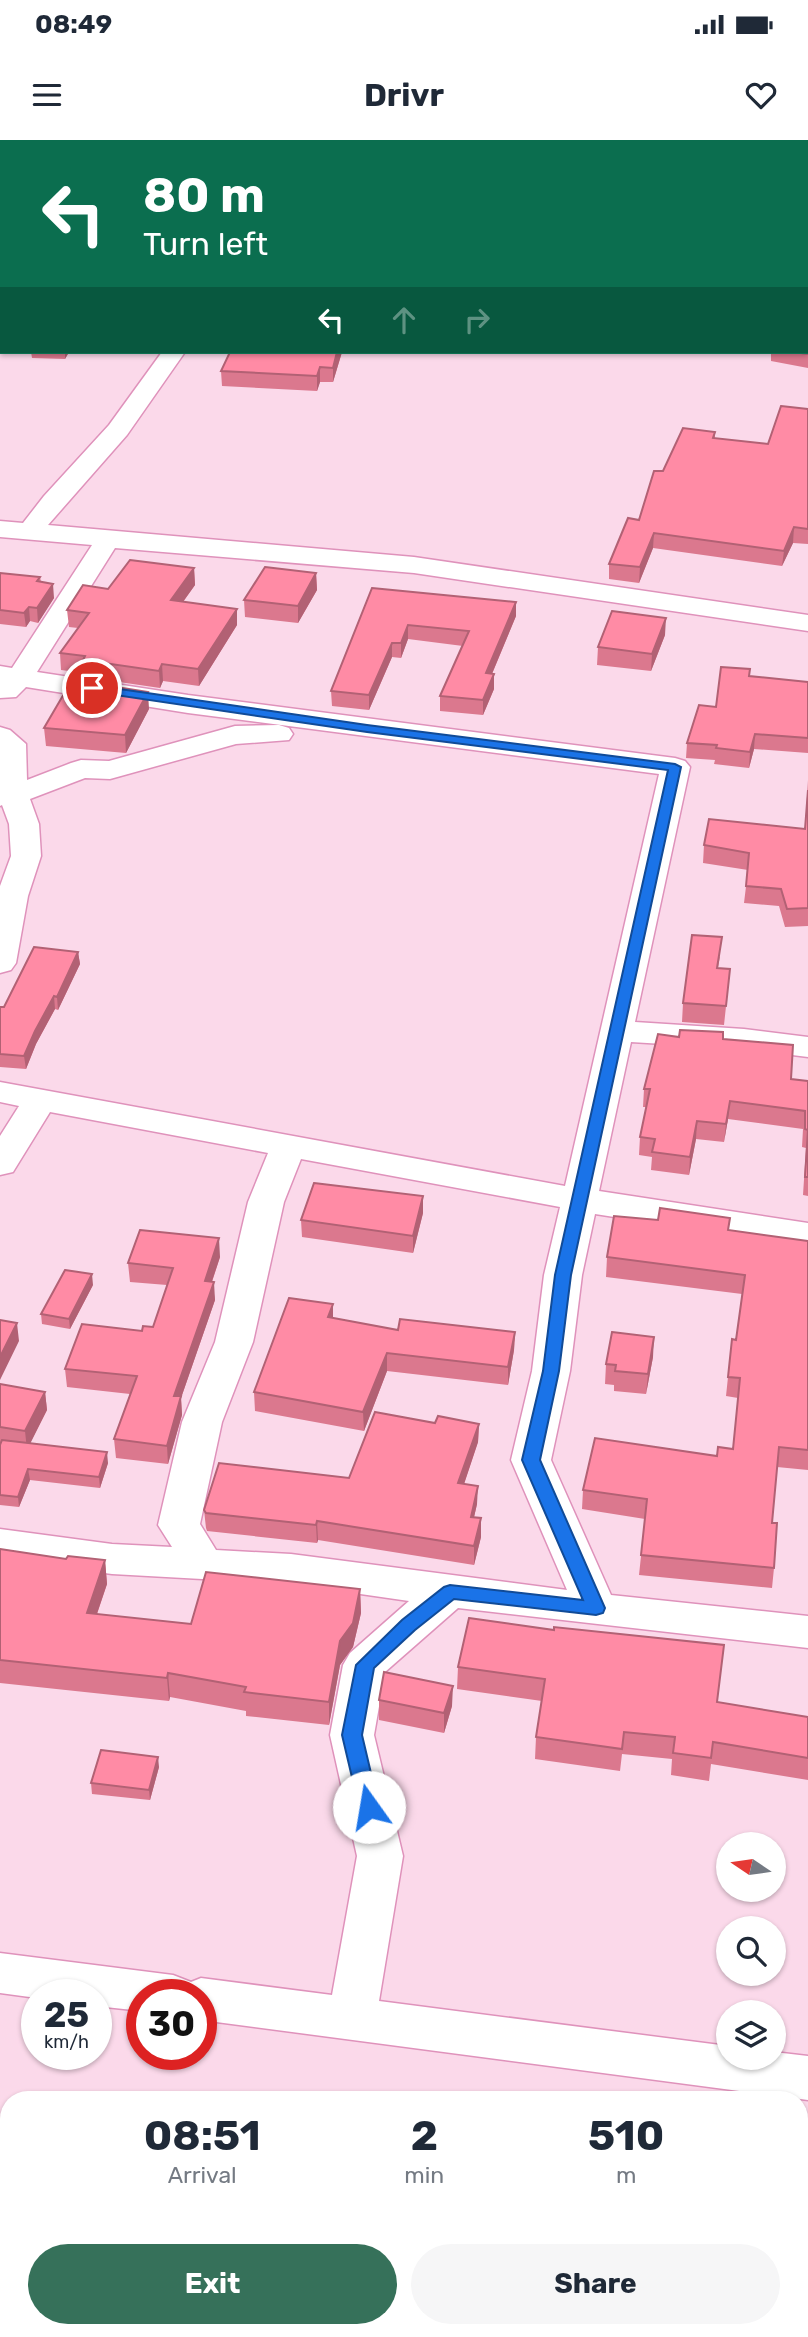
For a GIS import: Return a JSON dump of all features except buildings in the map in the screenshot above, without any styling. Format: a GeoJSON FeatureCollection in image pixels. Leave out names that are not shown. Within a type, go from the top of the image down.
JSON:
{"type":"FeatureCollection","features":[{"type":"Feature","properties":{"kind":"street"},"geometry":{"type":"LineString","coordinates":[[30,531],[53,501],[118,430],[172,354]]}},
{"type":"Feature","properties":{"kind":"street"},"geometry":{"type":"LineString","coordinates":[[0,529],[414,565],[808,623]]}},
{"type":"Feature","properties":{"kind":"street"},"geometry":{"type":"LineString","coordinates":[[129,540],[107,541],[7,682],[675,767],[563,1275],[551,1371],[531,1460],[596,1608]]}},
{"type":"Feature","properties":{"kind":"street"},"geometry":{"type":"LineString","coordinates":[[7,795],[81,769],[110,770],[235,735],[349,734],[367,729]]}},
{"type":"Feature","properties":{"kind":"street"},"geometry":{"type":"LineString","coordinates":[[0,736],[11,744],[7,795],[24,824],[26,856],[12,896],[0,963]]}},
{"type":"Feature","properties":{"kind":"street"},"geometry":{"type":"LineString","coordinates":[[618,1031],[744,1039],[808,1048]]}},
{"type":"Feature","properties":{"kind":"street"},"geometry":{"type":"LineString","coordinates":[[0,1092],[581,1200],[808,1235]]}},
{"type":"Feature","properties":{"kind":"street"},"geometry":{"type":"LineString","coordinates":[[0,1164],[40,1100]]}},
{"type":"Feature","properties":{"kind":"street"},"geometry":{"type":"LineString","coordinates":[[204,1565],[179,1525],[202,1422],[234,1342],[266,1202],[289,1146]]}},
{"type":"Feature","properties":{"kind":"street"},"geometry":{"type":"LineString","coordinates":[[0,1544],[111,1559],[291,1569],[450,1592],[808,1632]]}},
{"type":"Feature","properties":{"kind":"street"},"geometry":{"type":"LineString","coordinates":[[352,2018],[380,1856],[352,1735],[365,1665],[408,1625],[450,1592]]}},
{"type":"Feature","properties":{"kind":"street"},"geometry":{"type":"LineString","coordinates":[[0,1973],[126,1989]]}},
{"type":"Feature","properties":{"kind":"street"},"geometry":{"type":"LineString","coordinates":[[217,2001],[808,2078]]}},
{"type":"Feature","properties":{"kind":"route"},"geometry":{"type":"LineString","coordinates":[[92,688],[367,729],[675,767],[563,1275],[551,1371],[531,1460],[596,1608],[450,1592],[408,1625],[365,1665],[352,1735],[369,1807]]}}]}
